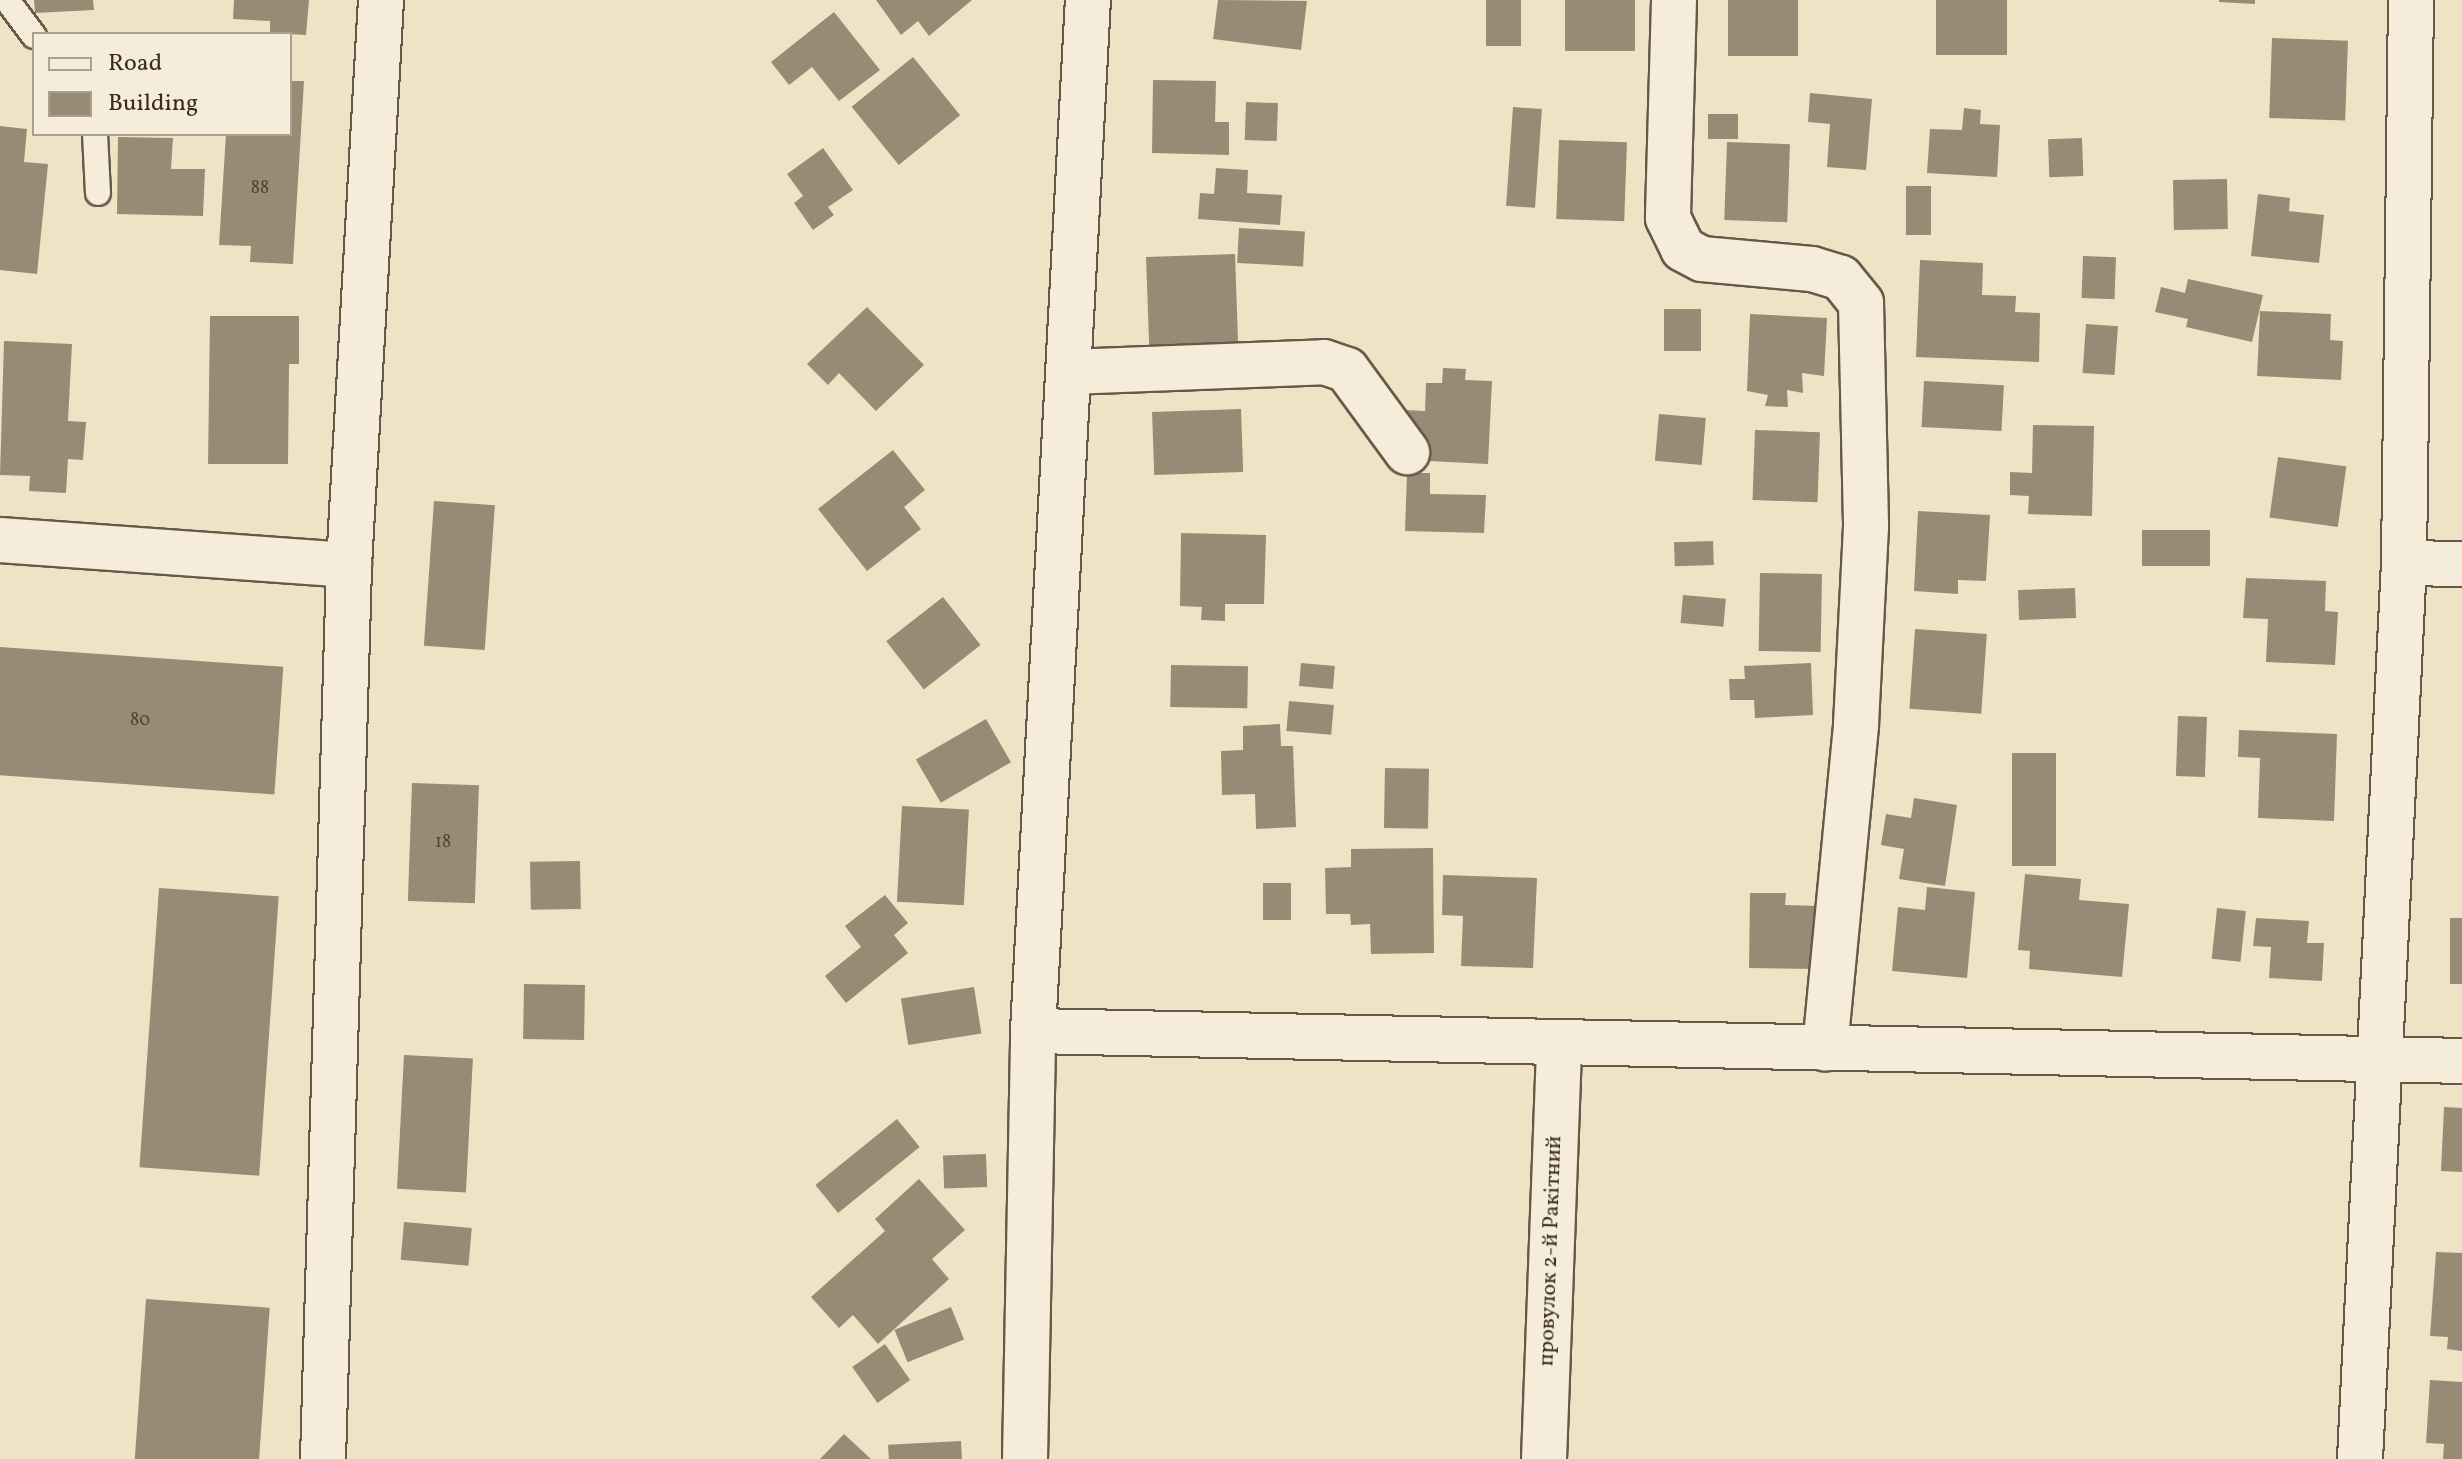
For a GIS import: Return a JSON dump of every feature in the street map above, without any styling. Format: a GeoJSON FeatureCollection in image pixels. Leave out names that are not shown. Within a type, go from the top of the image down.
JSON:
{"type":"FeatureCollection","features":[{"type":"Feature","properties":{"kind":"street"},"geometry":{"type":"LineString","coordinates":[[323,1459],[349,565],[381,0]]}},
{"type":"Feature","properties":{"kind":"street"},"geometry":{"type":"LineString","coordinates":[[1025,1459],[1033,1031],[1088,0]]}},
{"type":"Feature","properties":{"kind":"street"},"geometry":{"type":"LineString","coordinates":[[1674,0],[1668,218],[1683,249],[1702,259],[1812,269],[1841,278],[1861,303],[1866,527],[1856,726],[1825,1049]]}},
{"type":"Feature","properties":{"kind":"street"},"geometry":{"type":"LineString","coordinates":[[2360,1459],[2404,563],[2411,0]]}},
{"type":"Feature","properties":{"kind":"street"},"geometry":{"type":"LineString","coordinates":[[1069,372],[1324,362],[1347,370],[1407,452]]}},
{"type":"Feature","properties":{"kind":"street"},"geometry":{"type":"LineString","coordinates":[[0,540],[349,565]]}},
{"type":"Feature","properties":{"kind":"street"},"geometry":{"type":"LineString","coordinates":[[2404,563],[2462,564]]}},
{"type":"Feature","properties":{"kind":"street"},"geometry":{"type":"LineString","coordinates":[[1033,1031],[2462,1061]]}},
{"type":"Feature","properties":{"kind":"street","name":"провулок 2-й Ракітний"},"geometry":{"type":"LineString","coordinates":[[1544,1459],[1559,1043]]}},
{"type":"Feature","properties":{"kind":"lane"},"geometry":{"type":"LineString","coordinates":[[7,0],[32,33]]}},
{"type":"Feature","properties":{"kind":"lane"},"geometry":{"type":"LineString","coordinates":[[95,136],[98,193]]}},
{"type":"Feature","properties":{"kind":"building"},"geometry":{"type":"Polygon","coordinates":[[[34,0],[93,0],[94,10],[35,13],[34,0]]]}},
{"type":"Feature","properties":{"kind":"building"},"geometry":{"type":"Polygon","coordinates":[[[234,0],[309,0],[306,35],[270,32],[270,21],[233,19],[234,0]]]}},
{"type":"Feature","properties":{"kind":"building"},"geometry":{"type":"Polygon","coordinates":[[[876,0],[972,0],[929,36],[918,21],[901,35],[876,0]]]}},
{"type":"Feature","properties":{"kind":"building"},"geometry":{"type":"Polygon","coordinates":[[[1218,0],[1307,1],[1301,50],[1213,39],[1218,0]]]}},
{"type":"Feature","properties":{"kind":"building"},"geometry":{"type":"Polygon","coordinates":[[[1486,0],[1521,0],[1521,46],[1486,46],[1486,0]]]}},
{"type":"Feature","properties":{"kind":"building"},"geometry":{"type":"Polygon","coordinates":[[[1565,0],[1635,0],[1635,51],[1565,51],[1565,0]]]}},
{"type":"Feature","properties":{"kind":"building"},"geometry":{"type":"Polygon","coordinates":[[[1728,0],[1798,0],[1798,56],[1728,56],[1728,0]]]}},
{"type":"Feature","properties":{"kind":"building"},"geometry":{"type":"Polygon","coordinates":[[[1936,0],[2007,0],[2007,55],[1936,55],[1936,0]]]}},
{"type":"Feature","properties":{"kind":"building"},"geometry":{"type":"Polygon","coordinates":[[[2255,0],[2255,4],[2219,2],[2255,0]]]}},
{"type":"Feature","properties":{"kind":"building"},"geometry":{"type":"Polygon","coordinates":[[[834,12],[880,70],[839,101],[812,67],[789,85],[771,62],[834,12]]]}},
{"type":"Feature","properties":{"kind":"building"},"geometry":{"type":"Polygon","coordinates":[[[2272,38],[2348,41],[2345,121],[2269,118],[2272,38]]]}},
{"type":"Feature","properties":{"kind":"building"},"geometry":{"type":"Polygon","coordinates":[[[913,57],[960,115],[899,165],[852,107],[913,57]]]}},
{"type":"Feature","properties":{"kind":"building"},"geometry":{"type":"Polygon","coordinates":[[[1153,80],[1216,81],[1215,122],[1229,122],[1229,155],[1152,153],[1153,80]]]}},
{"type":"Feature","properties":{"kind":"building"},"geometry":{"type":"Polygon","coordinates":[[[292,81],[304,81],[293,264],[250,262],[251,246],[219,245],[226,136],[292,136],[292,81]]]}},
{"type":"Feature","properties":{"kind":"building"},"geometry":{"type":"Polygon","coordinates":[[[1810,93],[1872,99],[1866,170],[1827,167],[1830,124],[1808,122],[1810,93]]]}},
{"type":"Feature","properties":{"kind":"building"},"geometry":{"type":"Polygon","coordinates":[[[1246,102],[1278,103],[1277,141],[1245,140],[1246,102]]]}},
{"type":"Feature","properties":{"kind":"building"},"geometry":{"type":"Polygon","coordinates":[[[1513,107],[1542,109],[1535,208],[1506,206],[1513,107]]]}},
{"type":"Feature","properties":{"kind":"building"},"geometry":{"type":"Polygon","coordinates":[[[1964,108],[1981,110],[1980,124],[2000,125],[1997,177],[1927,173],[1930,129],[1962,130],[1964,108]]]}},
{"type":"Feature","properties":{"kind":"building"},"geometry":{"type":"Polygon","coordinates":[[[1708,114],[1738,114],[1738,139],[1708,139],[1708,114]]]}},
{"type":"Feature","properties":{"kind":"building"},"geometry":{"type":"Polygon","coordinates":[[[0,126],[27,129],[24,162],[48,164],[37,274],[0,270],[0,126]]]}},
{"type":"Feature","properties":{"kind":"building"},"geometry":{"type":"Polygon","coordinates":[[[118,137],[173,138],[171,169],[205,169],[203,216],[117,214],[118,137]]]}},
{"type":"Feature","properties":{"kind":"building"},"geometry":{"type":"Polygon","coordinates":[[[2082,138],[2083,176],[2049,177],[2048,139],[2082,138]]]}},
{"type":"Feature","properties":{"kind":"building"},"geometry":{"type":"Polygon","coordinates":[[[1559,140],[1627,142],[1624,221],[1556,219],[1559,140]]]}},
{"type":"Feature","properties":{"kind":"building"},"geometry":{"type":"Polygon","coordinates":[[[1727,142],[1790,144],[1787,222],[1724,220],[1727,142]]]}},
{"type":"Feature","properties":{"kind":"building"},"geometry":{"type":"Polygon","coordinates":[[[823,148],[853,190],[828,207],[834,215],[813,230],[794,203],[803,196],[787,174],[823,148]]]}},
{"type":"Feature","properties":{"kind":"building"},"geometry":{"type":"Polygon","coordinates":[[[1216,168],[1248,170],[1247,193],[1282,195],[1280,225],[1198,219],[1200,193],[1214,194],[1216,168]]]}},
{"type":"Feature","properties":{"kind":"building"},"geometry":{"type":"Polygon","coordinates":[[[2227,179],[2228,229],[2174,230],[2173,180],[2227,179]]]}},
{"type":"Feature","properties":{"kind":"building"},"geometry":{"type":"Polygon","coordinates":[[[1906,186],[1931,186],[1931,235],[1906,235],[1906,186]]]}},
{"type":"Feature","properties":{"kind":"building"},"geometry":{"type":"Polygon","coordinates":[[[2258,194],[2290,198],[2289,211],[2324,215],[2319,263],[2251,256],[2258,194]]]}},
{"type":"Feature","properties":{"kind":"building"},"geometry":{"type":"Polygon","coordinates":[[[1239,228],[1305,231],[1303,266],[1237,263],[1239,228]]]}},
{"type":"Feature","properties":{"kind":"building"},"geometry":{"type":"Polygon","coordinates":[[[1235,254],[1238,347],[1149,350],[1146,257],[1235,254]]]}},
{"type":"Feature","properties":{"kind":"building"},"geometry":{"type":"Polygon","coordinates":[[[2083,256],[2116,257],[2115,299],[2082,298],[2083,256]]]}},
{"type":"Feature","properties":{"kind":"building"},"geometry":{"type":"Polygon","coordinates":[[[1920,260],[1983,263],[1982,295],[2016,296],[2015,312],[2040,313],[2039,362],[1916,357],[1920,260]]]}},
{"type":"Feature","properties":{"kind":"building"},"geometry":{"type":"Polygon","coordinates":[[[2188,279],[2263,295],[2252,342],[2186,327],[2188,319],[2155,312],[2161,287],[2185,293],[2188,279]]]}},
{"type":"Feature","properties":{"kind":"building"},"geometry":{"type":"Polygon","coordinates":[[[867,307],[924,365],[876,411],[839,373],[828,385],[807,364],[867,307]]]}},
{"type":"Feature","properties":{"kind":"building"},"geometry":{"type":"Polygon","coordinates":[[[1664,309],[1701,309],[1701,351],[1664,351],[1664,309]]]}},
{"type":"Feature","properties":{"kind":"building"},"geometry":{"type":"Polygon","coordinates":[[[2260,311],[2331,314],[2330,340],[2343,341],[2341,380],[2257,376],[2260,311]]]}},
{"type":"Feature","properties":{"kind":"building"},"geometry":{"type":"Polygon","coordinates":[[[1750,314],[1827,318],[1824,376],[1802,373],[1803,393],[1787,390],[1788,407],[1765,406],[1768,395],[1747,391],[1750,314]]]}},
{"type":"Feature","properties":{"kind":"building"},"geometry":{"type":"Polygon","coordinates":[[[210,316],[299,316],[299,364],[289,364],[288,464],[208,464],[210,316]]]}},
{"type":"Feature","properties":{"kind":"building"},"geometry":{"type":"Polygon","coordinates":[[[2086,324],[2118,326],[2115,375],[2083,373],[2086,324]]]}},
{"type":"Feature","properties":{"kind":"building"},"geometry":{"type":"Polygon","coordinates":[[[4,341],[72,344],[68,421],[86,422],[83,460],[68,459],[66,493],[29,491],[30,476],[0,475],[4,341]]]}},
{"type":"Feature","properties":{"kind":"building"},"geometry":{"type":"Polygon","coordinates":[[[1443,368],[1466,369],[1465,380],[1492,381],[1488,464],[1429,461],[1430,442],[1404,441],[1406,410],[1425,411],[1426,383],[1442,383],[1443,368]]]}},
{"type":"Feature","properties":{"kind":"building"},"geometry":{"type":"Polygon","coordinates":[[[1924,381],[2004,385],[2001,431],[1922,427],[1924,381]]]}},
{"type":"Feature","properties":{"kind":"building"},"geometry":{"type":"Polygon","coordinates":[[[1241,409],[1243,472],[1154,475],[1152,412],[1241,409]]]}},
{"type":"Feature","properties":{"kind":"building"},"geometry":{"type":"Polygon","coordinates":[[[1659,414],[1706,418],[1702,465],[1655,461],[1659,414]]]}},
{"type":"Feature","properties":{"kind":"building"},"geometry":{"type":"Polygon","coordinates":[[[2033,425],[2094,426],[2092,516],[2028,514],[2029,496],[2010,495],[2010,472],[2032,473],[2033,425]]]}},
{"type":"Feature","properties":{"kind":"building"},"geometry":{"type":"Polygon","coordinates":[[[1755,430],[1820,432],[1818,502],[1753,500],[1755,430]]]}},
{"type":"Feature","properties":{"kind":"building"},"geometry":{"type":"Polygon","coordinates":[[[893,450],[925,490],[904,507],[921,529],[867,571],[818,509],[893,450]]]}},
{"type":"Feature","properties":{"kind":"building"},"geometry":{"type":"Polygon","coordinates":[[[2278,457],[2346,467],[2338,527],[2270,517],[2278,457]]]}},
{"type":"Feature","properties":{"kind":"building"},"geometry":{"type":"Polygon","coordinates":[[[1407,473],[1430,473],[1430,494],[1486,495],[1484,533],[1405,531],[1407,473]]]}},
{"type":"Feature","properties":{"kind":"building"},"geometry":{"type":"Polygon","coordinates":[[[434,501],[495,505],[485,650],[424,646],[434,501]]]}},
{"type":"Feature","properties":{"kind":"building"},"geometry":{"type":"Polygon","coordinates":[[[1918,511],[1990,515],[1986,581],[1958,580],[1958,594],[1914,591],[1918,511]]]}},
{"type":"Feature","properties":{"kind":"building"},"geometry":{"type":"Polygon","coordinates":[[[2142,530],[2210,530],[2210,566],[2142,566],[2142,530]]]}},
{"type":"Feature","properties":{"kind":"building"},"geometry":{"type":"Polygon","coordinates":[[[1181,533],[1266,535],[1264,604],[1225,604],[1225,621],[1201,620],[1202,607],[1180,606],[1181,533]]]}},
{"type":"Feature","properties":{"kind":"building"},"geometry":{"type":"Polygon","coordinates":[[[1713,541],[1714,565],[1675,566],[1674,542],[1713,541]]]}},
{"type":"Feature","properties":{"kind":"building"},"geometry":{"type":"Polygon","coordinates":[[[1760,573],[1822,574],[1821,652],[1759,651],[1760,573]]]}},
{"type":"Feature","properties":{"kind":"building"},"geometry":{"type":"Polygon","coordinates":[[[2246,578],[2326,581],[2325,611],[2338,612],[2335,665],[2266,662],[2268,619],[2243,618],[2246,578]]]}},
{"type":"Feature","properties":{"kind":"building"},"geometry":{"type":"Polygon","coordinates":[[[2075,588],[2076,618],[2019,620],[2018,590],[2075,588]]]}},
{"type":"Feature","properties":{"kind":"building"},"geometry":{"type":"Polygon","coordinates":[[[1683,595],[1726,599],[1723,627],[1681,623],[1683,595]]]}},
{"type":"Feature","properties":{"kind":"building"},"geometry":{"type":"Polygon","coordinates":[[[943,597],[981,645],[924,689],[886,641],[943,597]]]}},
{"type":"Feature","properties":{"kind":"building"},"geometry":{"type":"Polygon","coordinates":[[[1915,629],[1987,634],[1981,714],[1909,709],[1915,629]]]}},
{"type":"Feature","properties":{"kind":"building"},"geometry":{"type":"Polygon","coordinates":[[[0,647],[283,667],[274,794],[0,775],[0,647]]]}},
{"type":"Feature","properties":{"kind":"building"},"geometry":{"type":"Polygon","coordinates":[[[1301,663],[1335,666],[1333,689],[1299,686],[1301,663]]]}},
{"type":"Feature","properties":{"kind":"building"},"geometry":{"type":"Polygon","coordinates":[[[1811,663],[1813,715],[1755,718],[1754,700],[1730,700],[1729,679],[1745,679],[1744,666],[1811,663]]]}},
{"type":"Feature","properties":{"kind":"building"},"geometry":{"type":"Polygon","coordinates":[[[1171,665],[1248,666],[1247,708],[1170,707],[1171,665]]]}},
{"type":"Feature","properties":{"kind":"building"},"geometry":{"type":"Polygon","coordinates":[[[1289,701],[1334,705],[1331,735],[1286,731],[1289,701]]]}},
{"type":"Feature","properties":{"kind":"building"},"geometry":{"type":"Polygon","coordinates":[[[2178,716],[2207,717],[2205,777],[2176,776],[2178,716]]]}},
{"type":"Feature","properties":{"kind":"building"},"geometry":{"type":"Polygon","coordinates":[[[986,719],[1011,762],[941,803],[916,760],[986,719]]]}},
{"type":"Feature","properties":{"kind":"building"},"geometry":{"type":"Polygon","coordinates":[[[1280,724],[1281,746],[1293,746],[1296,827],[1256,829],[1255,794],[1222,795],[1221,751],[1243,750],[1243,726],[1280,724]]]}},
{"type":"Feature","properties":{"kind":"building"},"geometry":{"type":"Polygon","coordinates":[[[2239,730],[2337,734],[2334,821],[2258,818],[2260,758],[2238,757],[2239,730]]]}},
{"type":"Feature","properties":{"kind":"building"},"geometry":{"type":"Polygon","coordinates":[[[2012,753],[2056,753],[2056,866],[2012,866],[2012,753]]]}},
{"type":"Feature","properties":{"kind":"building"},"geometry":{"type":"Polygon","coordinates":[[[1385,768],[1429,769],[1428,829],[1384,828],[1385,768]]]}},
{"type":"Feature","properties":{"kind":"building"},"geometry":{"type":"Polygon","coordinates":[[[412,783],[479,785],[475,903],[408,901],[412,783]]]}},
{"type":"Feature","properties":{"kind":"building"},"geometry":{"type":"Polygon","coordinates":[[[1914,798],[1957,805],[1945,886],[1899,879],[1904,849],[1881,845],[1886,814],[1911,818],[1914,798]]]}},
{"type":"Feature","properties":{"kind":"building"},"geometry":{"type":"Polygon","coordinates":[[[902,806],[969,810],[964,905],[897,902],[902,806]]]}},
{"type":"Feature","properties":{"kind":"building"},"geometry":{"type":"Polygon","coordinates":[[[1433,848],[1434,953],[1371,954],[1370,924],[1351,925],[1350,914],[1326,914],[1325,868],[1351,867],[1351,849],[1433,848]]]}},
{"type":"Feature","properties":{"kind":"building"},"geometry":{"type":"Polygon","coordinates":[[[580,861],[581,909],[531,910],[530,862],[580,861]]]}},
{"type":"Feature","properties":{"kind":"building"},"geometry":{"type":"Polygon","coordinates":[[[2025,874],[2081,879],[2079,900],[2129,904],[2122,977],[2029,969],[2030,951],[2018,950],[2025,874]]]}},
{"type":"Feature","properties":{"kind":"building"},"geometry":{"type":"Polygon","coordinates":[[[1443,875],[1537,878],[1533,968],[1461,966],[1463,916],[1442,915],[1443,875]]]}},
{"type":"Feature","properties":{"kind":"building"},"geometry":{"type":"Polygon","coordinates":[[[1263,883],[1291,883],[1291,920],[1263,920],[1263,883]]]}},
{"type":"Feature","properties":{"kind":"building"},"geometry":{"type":"Polygon","coordinates":[[[1927,887],[1975,892],[1967,978],[1892,971],[1898,907],[1925,910],[1927,887]]]}},
{"type":"Feature","properties":{"kind":"building"},"geometry":{"type":"Polygon","coordinates":[[[159,888],[279,896],[259,1176],[139,1167],[159,888]]]}},
{"type":"Feature","properties":{"kind":"building"},"geometry":{"type":"Polygon","coordinates":[[[1750,893],[1786,893],[1785,905],[1819,906],[1818,969],[1749,968],[1750,893]]]}},
{"type":"Feature","properties":{"kind":"building"},"geometry":{"type":"Polygon","coordinates":[[[885,895],[908,923],[894,935],[908,953],[846,1003],[825,976],[861,947],[845,926],[885,895]]]}},
{"type":"Feature","properties":{"kind":"building"},"geometry":{"type":"Polygon","coordinates":[[[2217,908],[2246,911],[2241,962],[2212,959],[2217,908]]]}},
{"type":"Feature","properties":{"kind":"building"},"geometry":{"type":"Polygon","coordinates":[[[2256,918],[2309,921],[2307,943],[2324,943],[2322,981],[2269,978],[2271,947],[2253,946],[2256,918]]]}},
{"type":"Feature","properties":{"kind":"building"},"geometry":{"type":"Polygon","coordinates":[[[2450,918],[2462,918],[2462,984],[2450,984],[2450,918]]]}},
{"type":"Feature","properties":{"kind":"building"},"geometry":{"type":"Polygon","coordinates":[[[524,984],[585,985],[584,1040],[523,1039],[524,984]]]}},
{"type":"Feature","properties":{"kind":"building"},"geometry":{"type":"Polygon","coordinates":[[[974,987],[981,1033],[908,1045],[901,999],[974,987]]]}},
{"type":"Feature","properties":{"kind":"building"},"geometry":{"type":"Polygon","coordinates":[[[404,1055],[473,1059],[466,1192],[397,1189],[404,1055]]]}},
{"type":"Feature","properties":{"kind":"building"},"geometry":{"type":"Polygon","coordinates":[[[2444,1107],[2462,1108],[2462,1172],[2441,1171],[2444,1107]]]}},
{"type":"Feature","properties":{"kind":"building"},"geometry":{"type":"Polygon","coordinates":[[[897,1119],[920,1147],[838,1213],[815,1185],[897,1119]]]}},
{"type":"Feature","properties":{"kind":"building"},"geometry":{"type":"Polygon","coordinates":[[[986,1154],[987,1187],[944,1188],[943,1156],[986,1154]]]}},
{"type":"Feature","properties":{"kind":"building"},"geometry":{"type":"Polygon","coordinates":[[[919,1179],[965,1230],[932,1259],[949,1279],[878,1344],[853,1315],[839,1328],[811,1297],[885,1231],[875,1219],[919,1179]]]}},
{"type":"Feature","properties":{"kind":"building"},"geometry":{"type":"Polygon","coordinates":[[[404,1222],[472,1228],[468,1266],[401,1260],[404,1222]]]}},
{"type":"Feature","properties":{"kind":"building"},"geometry":{"type":"Polygon","coordinates":[[[2436,1252],[2462,1253],[2462,1351],[2447,1349],[2448,1337],[2430,1336],[2436,1252]]]}},
{"type":"Feature","properties":{"kind":"building"},"geometry":{"type":"Polygon","coordinates":[[[146,1299],[270,1308],[259,1459],[135,1459],[146,1299]]]}},
{"type":"Feature","properties":{"kind":"building"},"geometry":{"type":"Polygon","coordinates":[[[951,1307],[964,1339],[908,1362],[894,1330],[951,1307]]]}},
{"type":"Feature","properties":{"kind":"building"},"geometry":{"type":"Polygon","coordinates":[[[885,1344],[910,1380],[877,1403],[852,1367],[885,1344]]]}},
{"type":"Feature","properties":{"kind":"building"},"geometry":{"type":"Polygon","coordinates":[[[2430,1380],[2462,1382],[2462,1459],[2443,1459],[2444,1444],[2426,1443],[2430,1380]]]}},
{"type":"Feature","properties":{"kind":"building"},"geometry":{"type":"Polygon","coordinates":[[[844,1434],[871,1459],[820,1459],[844,1434]]]}},
{"type":"Feature","properties":{"kind":"building"},"geometry":{"type":"Polygon","coordinates":[[[961,1441],[962,1459],[889,1459],[888,1445],[961,1441]]]}}]}
